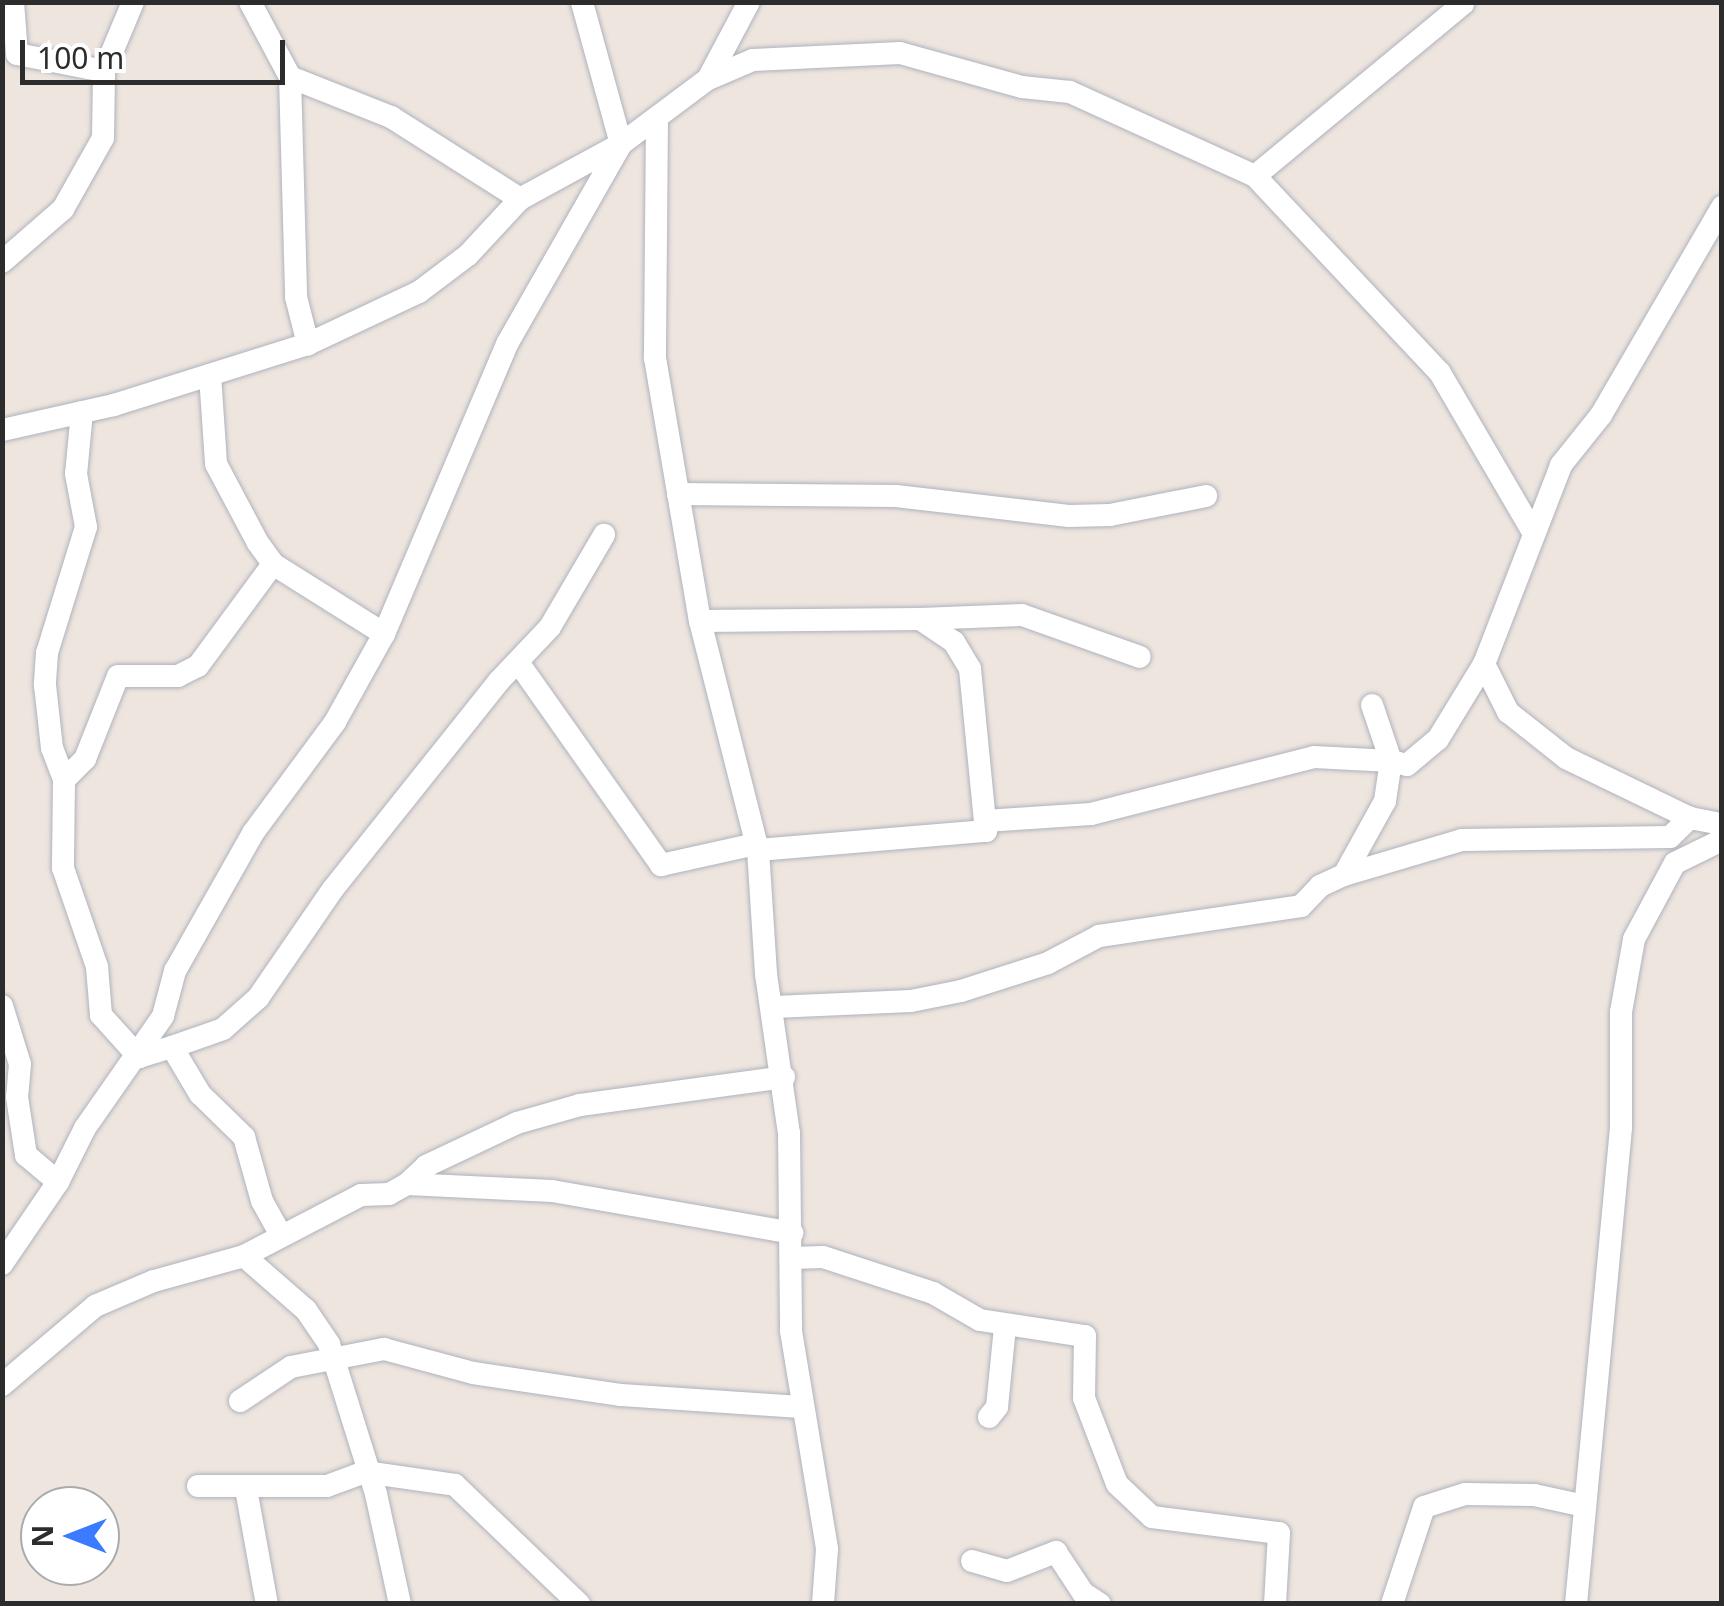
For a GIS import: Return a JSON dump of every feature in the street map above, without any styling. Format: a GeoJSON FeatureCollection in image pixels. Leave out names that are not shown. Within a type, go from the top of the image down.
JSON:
{"type":"FeatureCollection","features":[{"type":"Feature","properties":{"kind":"street"},"geometry":{"type":"LineString","coordinates":[[14,2],[17,54],[104,71]]}},
{"type":"Feature","properties":{"kind":"street"},"geometry":{"type":"LineString","coordinates":[[2,262],[64,209],[103,138],[104,71],[133,2]]}},
{"type":"Feature","properties":{"kind":"street"},"geometry":{"type":"LineString","coordinates":[[250,2],[290,77],[295,280],[308,344]]}},
{"type":"Feature","properties":{"kind":"street"},"geometry":{"type":"LineString","coordinates":[[2,1264],[58,1182],[84,1128],[139,1057],[164,1016],[175,971],[253,833],[336,722],[384,634],[508,344],[621,144],[582,2]]}},
{"type":"Feature","properties":{"kind":"street"},"geometry":{"type":"LineString","coordinates":[[708,79],[748,2]]}},
{"type":"Feature","properties":{"kind":"street"},"geometry":{"type":"LineString","coordinates":[[1254,176],[1463,4]]}},
{"type":"Feature","properties":{"kind":"street"},"geometry":{"type":"LineString","coordinates":[[2,430],[82,412],[308,344],[420,292],[468,255],[520,199],[621,144],[708,79],[753,60],[900,53],[1007,84],[1070,92],[1254,176],[1440,373],[1531,530]]}},
{"type":"Feature","properties":{"kind":"street"},"geometry":{"type":"LineString","coordinates":[[290,77],[391,116],[520,199]]}},
{"type":"Feature","properties":{"kind":"street"},"geometry":{"type":"LineString","coordinates":[[657,119],[651,307],[700,620],[756,847],[784,1077],[792,1233],[791,1331],[826,1548],[823,1604]]}},
{"type":"Feature","properties":{"kind":"street"},"geometry":{"type":"LineString","coordinates":[[985,822],[1091,814],[1314,757],[1407,764],[1438,740],[1484,664],[1531,530],[1561,465],[1601,414],[1722,207]]}},
{"type":"Feature","properties":{"kind":"street"},"geometry":{"type":"LineString","coordinates":[[210,375],[216,464],[273,564],[384,634]]}},
{"type":"Feature","properties":{"kind":"street"},"geometry":{"type":"LineString","coordinates":[[82,412],[76,496],[86,527],[47,653],[44,685],[52,748],[64,780],[62,868],[97,967],[101,1015],[139,1057]]}},
{"type":"Feature","properties":{"kind":"street"},"geometry":{"type":"LineString","coordinates":[[678,494],[896,496],[1069,516],[1110,515],[1206,496]]}},
{"type":"Feature","properties":{"kind":"street"},"geometry":{"type":"LineString","coordinates":[[139,1057],[223,1029],[258,998],[334,889],[499,681],[520,665],[604,535]]}},
{"type":"Feature","properties":{"kind":"street"},"geometry":{"type":"LineString","coordinates":[[64,780],[85,759],[118,676],[178,676],[198,666],[273,564]]}},
{"type":"Feature","properties":{"kind":"street"},"geometry":{"type":"LineString","coordinates":[[700,620],[1022,615],[1140,657]]}},
{"type":"Feature","properties":{"kind":"street"},"geometry":{"type":"LineString","coordinates":[[520,665],[661,864],[756,847],[986,831],[970,669],[954,642],[920,619]]}},
{"type":"Feature","properties":{"kind":"street"},"geometry":{"type":"LineString","coordinates":[[1484,664],[1508,712],[1566,758],[1690,818],[1722,824]]}},
{"type":"Feature","properties":{"kind":"street"},"geometry":{"type":"LineString","coordinates":[[1344,876],[1385,802],[1391,761],[1372,705]]}},
{"type":"Feature","properties":{"kind":"street"},"geometry":{"type":"LineString","coordinates":[[774,1006],[910,1001],[961,991],[1048,962],[1099,936],[1300,906],[1320,886],[1344,876],[1428,855],[1462,840],[1670,837],[1690,818]]}},
{"type":"Feature","properties":{"kind":"street"},"geometry":{"type":"LineString","coordinates":[[1576,1604],[1621,1127],[1622,1012],[1634,939],[1675,863],[1722,840]]}},
{"type":"Feature","properties":{"kind":"street"},"geometry":{"type":"LineString","coordinates":[[2,1006],[20,1064],[17,1098],[26,1155],[58,1182]]}},
{"type":"Feature","properties":{"kind":"street"},"geometry":{"type":"LineString","coordinates":[[172,1047],[200,1094],[244,1137],[262,1201],[280,1233]]}},
{"type":"Feature","properties":{"kind":"street"},"geometry":{"type":"LineString","coordinates":[[2,1385],[95,1306],[154,1281],[244,1256],[280,1233],[361,1195],[389,1194],[426,1166],[517,1123],[580,1105],[784,1077]]}},
{"type":"Feature","properties":{"kind":"street"},"geometry":{"type":"LineString","coordinates":[[406,1184],[552,1190],[792,1233]]}},
{"type":"Feature","properties":{"kind":"street"},"geometry":{"type":"LineString","coordinates":[[244,1256],[306,1310],[332,1358],[400,1604]]}},
{"type":"Feature","properties":{"kind":"street"},"geometry":{"type":"LineString","coordinates":[[791,1258],[823,1257],[932,1293],[1005,1327],[1069,1329],[1085,1336],[1084,1398],[1116,1484],[1152,1517],[1280,1534],[1275,1604]]}},
{"type":"Feature","properties":{"kind":"street"},"geometry":{"type":"LineString","coordinates":[[988,1417],[997,1406],[1005,1327]]}},
{"type":"Feature","properties":{"kind":"street"},"geometry":{"type":"LineString","coordinates":[[240,1401],[291,1367],[384,1349],[472,1373],[621,1394],[801,1406]]}},
{"type":"Feature","properties":{"kind":"street"},"geometry":{"type":"LineString","coordinates":[[198,1486],[327,1486],[366,1472],[455,1485],[579,1604]]}},
{"type":"Feature","properties":{"kind":"street"},"geometry":{"type":"LineString","coordinates":[[246,1489],[268,1604]]}},
{"type":"Feature","properties":{"kind":"street"},"geometry":{"type":"LineString","coordinates":[[1392,1604],[1424,1507],[1465,1494],[1534,1496],[1585,1506]]}},
{"type":"Feature","properties":{"kind":"street"},"geometry":{"type":"LineString","coordinates":[[972,1561],[1007,1571],[1056,1552],[1084,1594],[1100,1604]]}}]}
